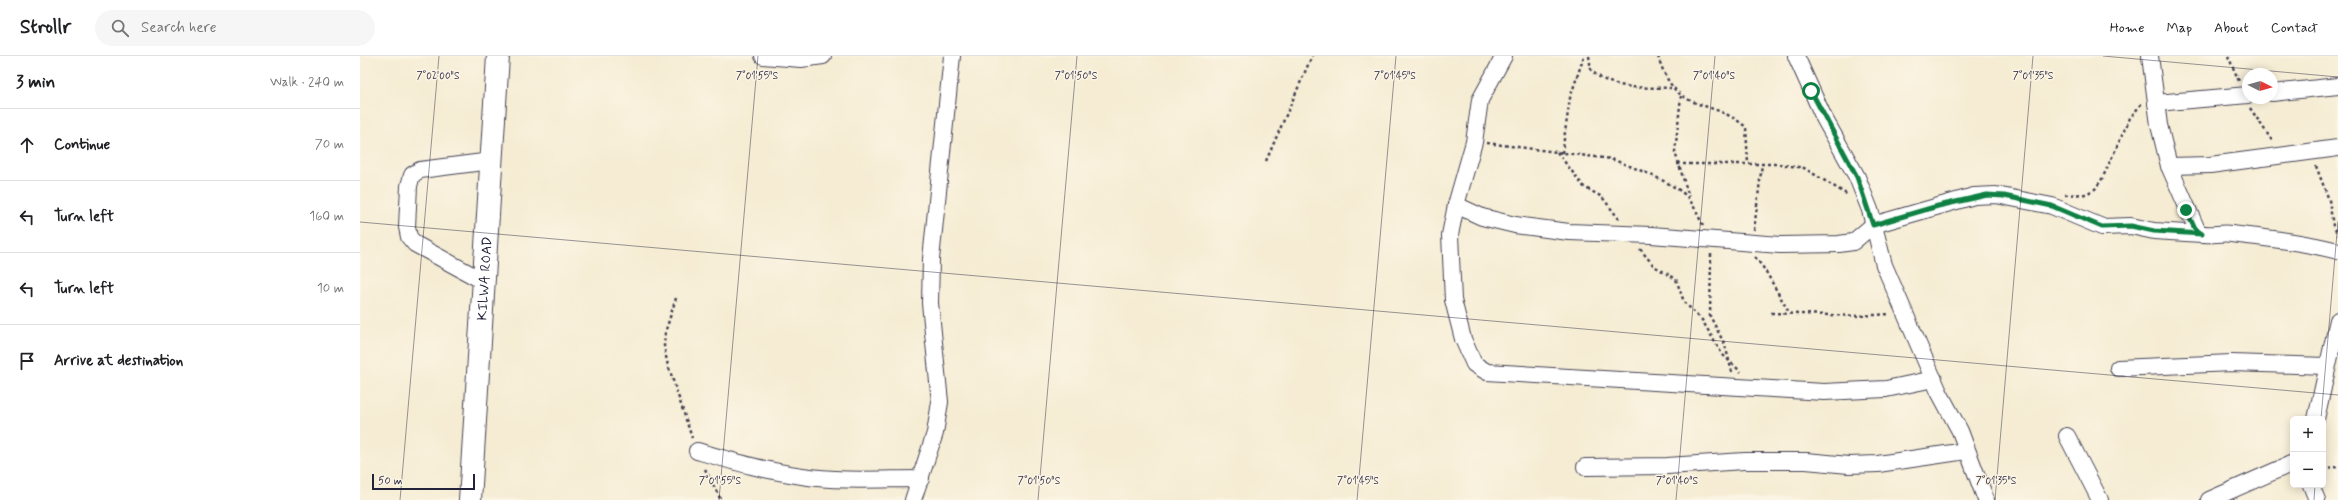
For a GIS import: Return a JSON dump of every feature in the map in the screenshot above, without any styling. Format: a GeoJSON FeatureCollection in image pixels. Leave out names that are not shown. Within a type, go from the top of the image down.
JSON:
{"type":"FeatureCollection","features":[{"type":"Feature","properties":{"kind":"highway","name":"KILWA ROAD"},"geometry":{"type":"LineString","coordinates":[[470,500],[498,56]]}},
{"type":"Feature","properties":{"kind":"street"},"geometry":{"type":"LineString","coordinates":[[763,56],[801,59],[823,56]]}},
{"type":"Feature","properties":{"kind":"street"},"geometry":{"type":"LineString","coordinates":[[913,500],[921,479],[939,418],[940,402],[930,303],[931,259],[952,56]]}},
{"type":"Feature","properties":{"kind":"street"},"geometry":{"type":"LineString","coordinates":[[1504,56],[1480,100],[1474,142],[1451,223],[1450,247],[1453,300],[1470,359],[1478,368],[1487,372],[1824,392],[1886,389],[1934,380]]}},
{"type":"Feature","properties":{"kind":"street"},"geometry":{"type":"LineString","coordinates":[[1796,56],[1824,118],[1857,177],[1871,217],[1884,265],[1906,311],[1934,380],[1960,431],[1966,451],[1986,500]]}},
{"type":"Feature","properties":{"kind":"street"},"geometry":{"type":"LineString","coordinates":[[2150,56],[2159,125],[2169,166],[2194,226],[2202,234]]}},
{"type":"Feature","properties":{"kind":"street"},"geometry":{"type":"LineString","coordinates":[[2278,92],[2338,86]]}},
{"type":"Feature","properties":{"kind":"street"},"geometry":{"type":"LineString","coordinates":[[2155,95],[2242,95]]}},
{"type":"Feature","properties":{"kind":"street"},"geometry":{"type":"LineString","coordinates":[[2169,166],[2210,165],[2338,148]]}},
{"type":"Feature","properties":{"kind":"street"},"geometry":{"type":"LineString","coordinates":[[483,281],[421,248],[409,237],[407,227],[409,186],[412,176],[420,170],[491,162]]}},
{"type":"Feature","properties":{"kind":"street"},"geometry":{"type":"LineString","coordinates":[[1871,217],[1938,206],[1987,195],[2004,196],[2052,206],[2102,227],[2131,226],[2154,231],[2202,234],[2227,233],[2290,240],[2338,251]]}},
{"type":"Feature","properties":{"kind":"street"},"geometry":{"type":"LineString","coordinates":[[1456,205],[1482,217],[1515,225],[1569,232],[1629,234],[1780,245],[1848,243],[1860,238],[1871,217]]}},
{"type":"Feature","properties":{"kind":"street"},"geometry":{"type":"LineString","coordinates":[[2317,416],[2338,320]]}},
{"type":"Feature","properties":{"kind":"street"},"geometry":{"type":"LineString","coordinates":[[2118,368],[2232,363],[2327,366]]}},
{"type":"Feature","properties":{"kind":"street"},"geometry":{"type":"LineString","coordinates":[[2067,436],[2100,500]]}},
{"type":"Feature","properties":{"kind":"street"},"geometry":{"type":"LineString","coordinates":[[698,451],[745,465],[802,476],[830,479],[921,479]]}},
{"type":"Feature","properties":{"kind":"street"},"geometry":{"type":"LineString","coordinates":[[1585,467],[1667,466],[1744,461],[1806,461],[1849,465],[1878,464],[1966,451]]}},
{"type":"Feature","properties":{"kind":"street"},"geometry":{"type":"LineString","coordinates":[[2210,500],[2290,464]]}},
{"type":"Feature","properties":{"kind":"street"},"geometry":{"type":"LineString","coordinates":[[2312,488],[2317,500]]}},
{"type":"Feature","properties":{"kind":"path"},"geometry":{"type":"LineString","coordinates":[[1266,161],[1312,56]]}},
{"type":"Feature","properties":{"kind":"path"},"geometry":{"type":"LineString","coordinates":[[1562,153],[1570,98],[1584,56]]}},
{"type":"Feature","properties":{"kind":"path"},"geometry":{"type":"LineString","coordinates":[[1589,56],[1591,70],[1604,81],[1614,84],[1672,88]]}},
{"type":"Feature","properties":{"kind":"path"},"geometry":{"type":"LineString","coordinates":[[1658,56],[1663,75],[1672,88],[1681,96],[1698,104],[1733,116],[1746,128],[1748,164]]}},
{"type":"Feature","properties":{"kind":"path"},"geometry":{"type":"LineString","coordinates":[[2228,56],[2242,86]]}},
{"type":"Feature","properties":{"kind":"path"},"geometry":{"type":"LineString","coordinates":[[2062,195],[2086,194],[2095,189],[2102,179],[2130,118],[2155,95]]}},
{"type":"Feature","properties":{"kind":"path"},"geometry":{"type":"LineString","coordinates":[[1681,96],[1675,140],[1677,164],[1690,199],[1710,239],[1712,277],[1710,316],[1725,345],[1730,363]]}},
{"type":"Feature","properties":{"kind":"path"},"geometry":{"type":"LineString","coordinates":[[2249,104],[2253,114],[2284,155]]}},
{"type":"Feature","properties":{"kind":"path"},"geometry":{"type":"LineString","coordinates":[[1474,142],[1611,160],[1627,165],[1674,186],[1690,199]]}},
{"type":"Feature","properties":{"kind":"path"},"geometry":{"type":"LineString","coordinates":[[1556,152],[1584,187],[1602,197],[1610,206],[1629,234],[1654,266],[1676,279],[1684,302],[1702,320],[1722,354],[1730,363],[1760,388]]}},
{"type":"Feature","properties":{"kind":"path"},"geometry":{"type":"LineString","coordinates":[[2307,152],[2314,161],[2329,200],[2333,226],[2338,235]]}},
{"type":"Feature","properties":{"kind":"path"},"geometry":{"type":"LineString","coordinates":[[1677,164],[1779,164],[1804,168],[1871,217]]}},
{"type":"Feature","properties":{"kind":"path"},"geometry":{"type":"LineString","coordinates":[[1762,164],[1746,242],[1765,270],[1790,314]]}},
{"type":"Feature","properties":{"kind":"path"},"geometry":{"type":"LineString","coordinates":[[676,298],[665,333],[664,346],[667,362],[708,478],[721,500]]}},
{"type":"Feature","properties":{"kind":"path"},"geometry":{"type":"LineString","coordinates":[[1770,313],[1879,316],[1906,311]]}},
{"type":"Feature","properties":{"kind":"path"},"geometry":{"type":"LineString","coordinates":[[2326,468],[2338,467]]}},
{"type":"Feature","properties":{"kind":"route"},"geometry":{"type":"LineString","coordinates":[[1811,91],[1824,118],[1857,177],[1870,210],[1873,225],[1974,196],[1987,195],[2034,201],[2052,206],[2102,227],[2131,226],[2154,231],[2202,234],[2195,229],[2186,210]]}}]}
